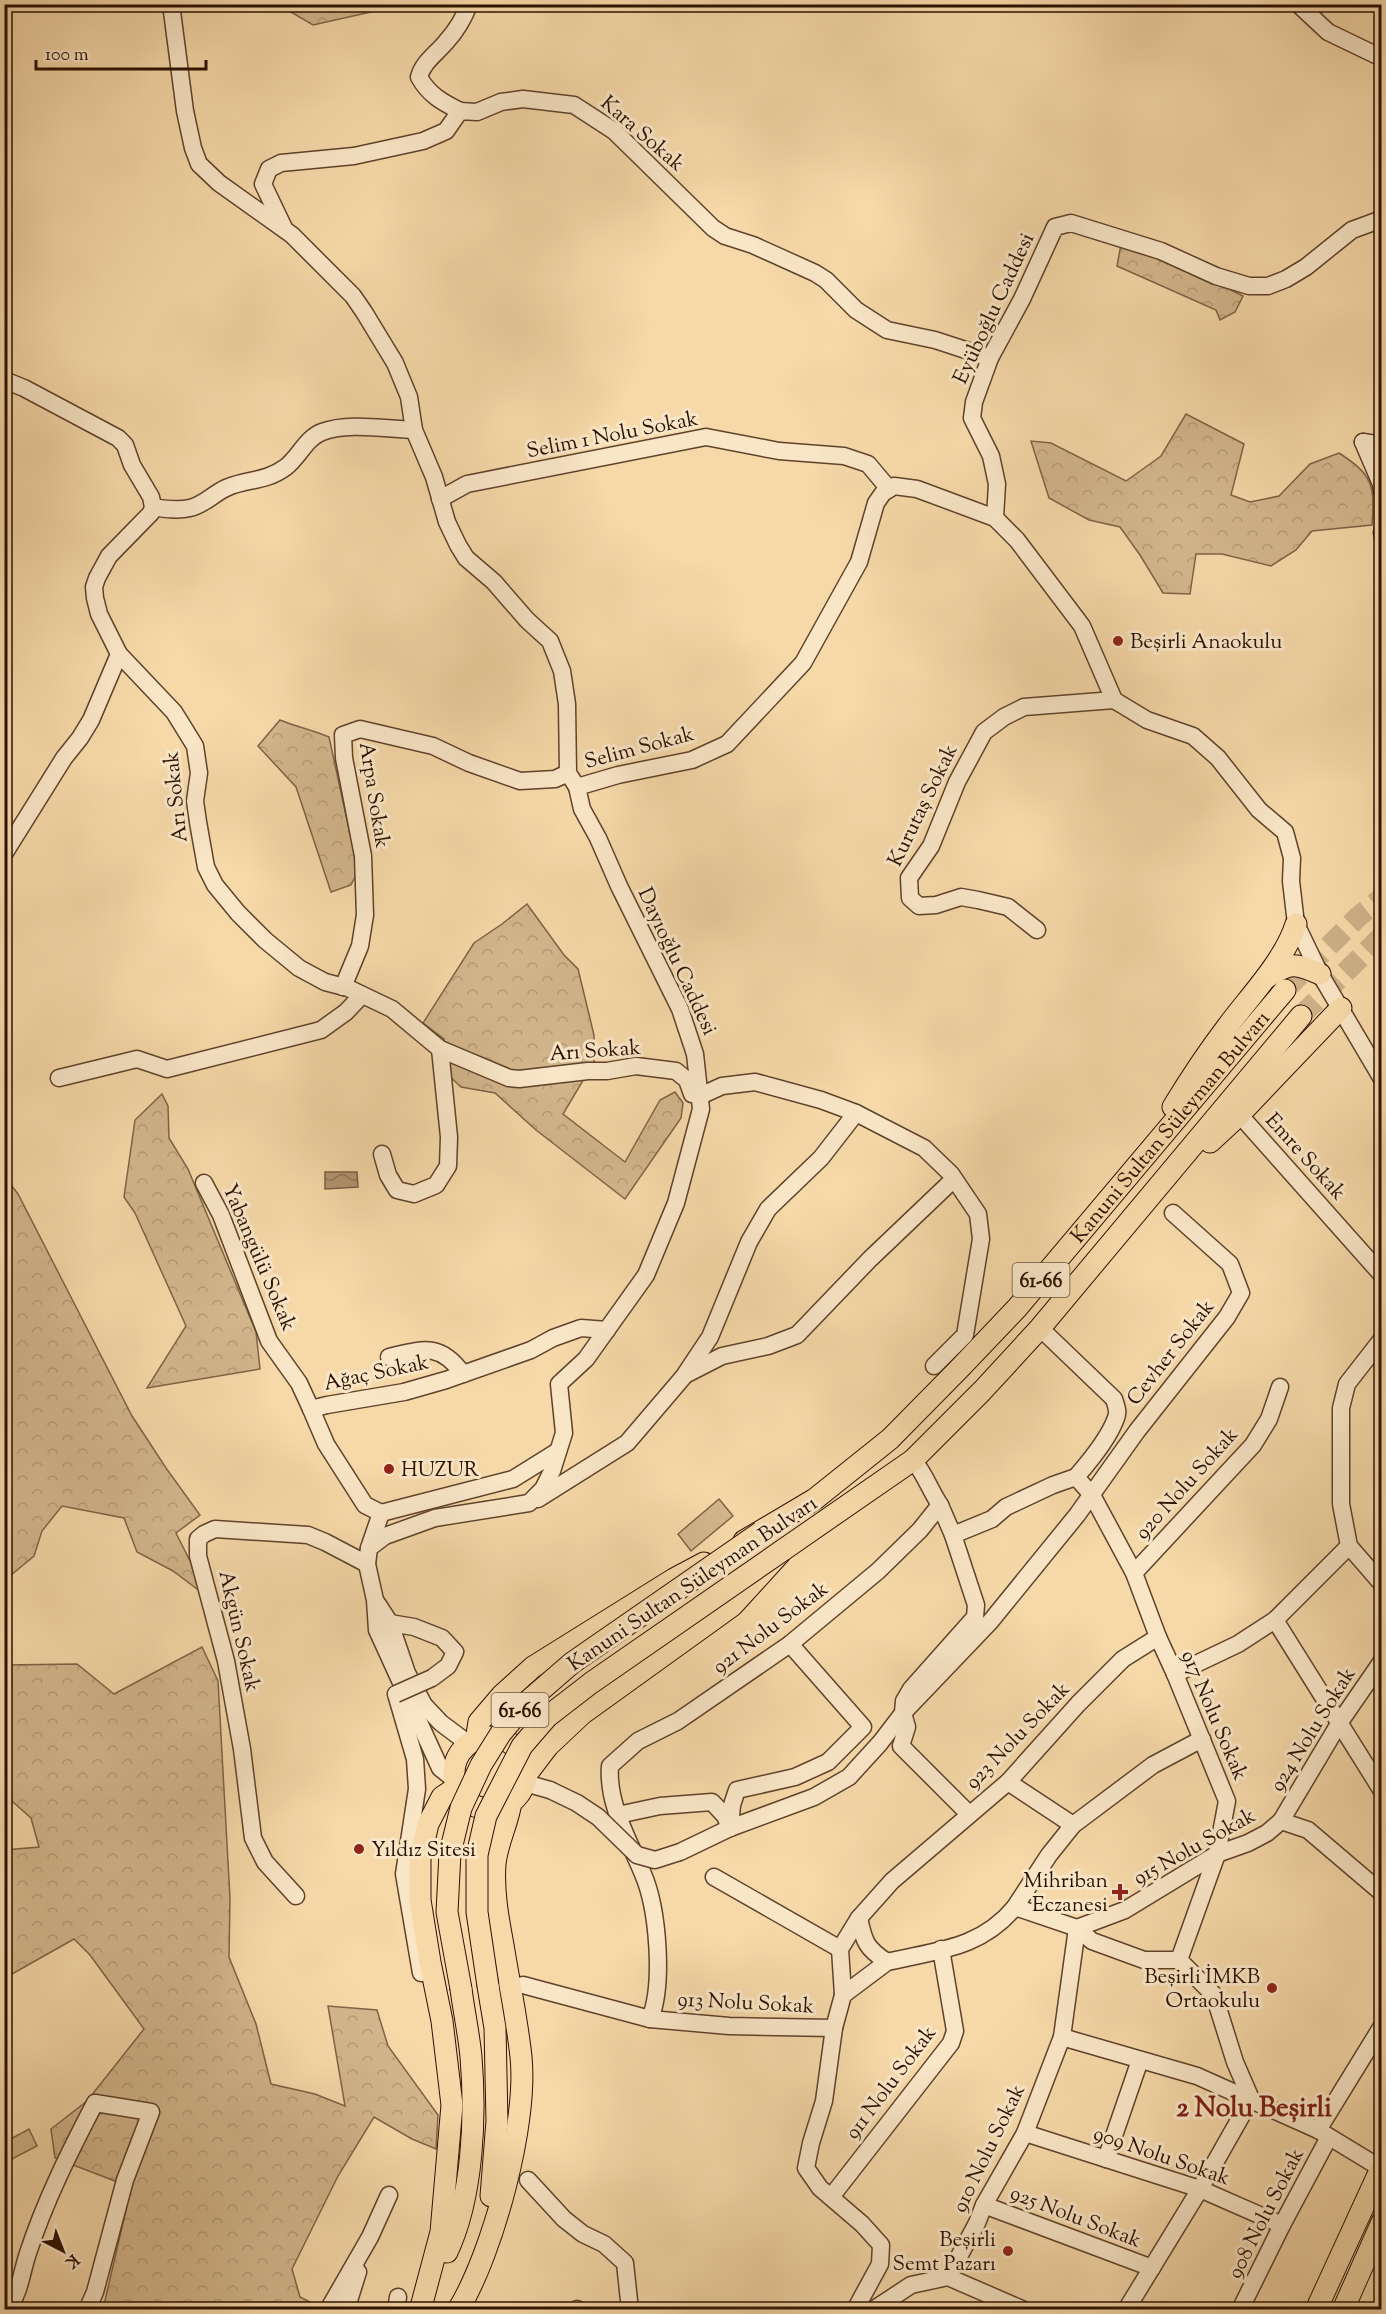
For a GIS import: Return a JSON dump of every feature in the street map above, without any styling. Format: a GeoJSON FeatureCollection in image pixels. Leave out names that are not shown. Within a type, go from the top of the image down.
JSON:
{"type":"FeatureCollection","features":[{"type":"Feature","properties":{"kind":"main road","name":"61-66"},"geometry":{"type":"LineString","coordinates":[[1131,1173],[1187,1084],[1263,980],[1292,936],[1296,924]]}},
{"type":"Feature","properties":{"kind":"main road","name":"61-66"},"geometry":{"type":"LineString","coordinates":[[1263,980],[1285,966],[1300,965],[1320,974]]}},
{"type":"Feature","properties":{"kind":"main road","name":"Kanuni Sultan Süleyman Bulvarı"},"geometry":{"type":"LineString","coordinates":[[420,2308],[450,2246],[467,2189],[472,2115],[471,2057],[447,1912],[450,1853],[461,1808],[481,1765],[501,1733],[527,1702],[572,1663],[760,1532],[815,1499],[890,1439],[1017,1308],[1285,990]]}},
{"type":"Feature","properties":{"kind":"main road","name":"61-66"},"geometry":{"type":"LineString","coordinates":[[1151,1194],[1237,1117],[1341,1008]]}},
{"type":"Feature","properties":{"kind":"main road","name":"Kanuni Sultan Süleyman Bulvarı"},"geometry":{"type":"LineString","coordinates":[[451,2310],[476,2254],[492,2189],[497,2121],[496,2039],[477,1912],[477,1855],[486,1816],[522,1746],[547,1717],[591,1683],[913,1460],[1040,1328],[1301,1016]]}},
{"type":"Feature","properties":{"kind":"main road","name":"61-66"},"geometry":{"type":"LineString","coordinates":[[420,2308],[441,2232],[452,2105],[442,2021],[420,1900],[420,1859],[428,1824],[442,1797],[456,1784],[454,1772],[458,1756],[472,1742],[479,1722],[502,1695],[533,1667],[674,1579],[760,1532]]}},
{"type":"Feature","properties":{"kind":"main road","name":"61-66"},"geometry":{"type":"LineString","coordinates":[[458,2310],[469,2291],[488,2243],[510,2163],[521,2107],[521,2059],[495,1902],[495,1862],[511,1802],[522,1790],[525,1779],[548,1746],[582,1714],[732,1606],[783,1550]]}},
{"type":"Feature","properties":{"kind":"main road","name":"61-66"},"geometry":{"type":"LineString","coordinates":[[472,1742],[492,1737],[514,1746],[523,1759],[525,1779]]}},
{"type":"Feature","properties":{"kind":"main road"},"geometry":{"type":"LineString","coordinates":[[456,1784],[466,1800],[480,1808],[496,1809],[511,1802]]}},
{"type":"Feature","properties":{"kind":"main road"},"geometry":{"type":"LineString","coordinates":[[1316,2310],[1381,2167]]}},
{"type":"Feature","properties":{"kind":"main road"},"geometry":{"type":"LineString","coordinates":[[1343,2310],[1382,2222]]}},
{"type":"Feature","properties":{"kind":"street"},"geometry":{"type":"LineString","coordinates":[[171,4],[185,111],[199,164],[219,183],[285,231]]}},
{"type":"Feature","properties":{"kind":"street"},"geometry":{"type":"LineString","coordinates":[[285,231],[262,184],[269,169],[281,163],[354,156],[423,141],[446,131],[460,111],[439,101],[426,90],[419,77],[421,69],[447,41],[464,18],[470,4]]}},
{"type":"Feature","properties":{"kind":"street"},"geometry":{"type":"LineString","coordinates":[[1298,4],[1328,32],[1382,58]]}},
{"type":"Feature","properties":{"kind":"street","name":"Kara Sokak"},"geometry":{"type":"LineString","coordinates":[[460,111],[477,112],[501,102],[523,99],[574,105],[614,131],[713,228],[725,236],[753,245],[815,273],[826,280],[856,310],[887,330],[935,340],[990,358]]}},
{"type":"Feature","properties":{"kind":"street","name":"Eyüboğlu Caddesi"},"geometry":{"type":"LineString","coordinates":[[996,518],[997,484],[991,456],[972,418],[974,402],[990,358],[1022,299],[1055,227],[1071,223],[1161,251],[1216,276],[1249,286],[1268,286],[1306,267],[1352,230],[1382,219]]}},
{"type":"Feature","properties":{"kind":"street","name":"Selim Sokak"},"geometry":{"type":"LineString","coordinates":[[285,231],[353,296],[395,363],[409,397],[414,430],[434,477],[447,522],[466,558],[494,582],[527,620],[550,641],[564,682],[573,780],[618,775],[692,760],[727,744],[803,663],[859,562],[876,503],[889,489]]}},
{"type":"Feature","properties":{"kind":"street"},"geometry":{"type":"LineString","coordinates":[[4,380],[24,388],[118,438],[125,445],[132,465],[149,492],[153,507],[172,510],[190,508],[209,500],[225,489],[273,475],[288,465],[310,439],[320,432],[337,428],[414,430]]}},
{"type":"Feature","properties":{"kind":"street","name":"Selim 1 Nolu Sokak"},"geometry":{"type":"LineString","coordinates":[[440,499],[467,484],[705,437],[779,451],[844,456],[868,464],[889,489]]}},
{"type":"Feature","properties":{"kind":"street"},"geometry":{"type":"LineString","coordinates":[[1382,445],[1364,442],[1382,490]]}},
{"type":"Feature","properties":{"kind":"street"},"geometry":{"type":"LineString","coordinates":[[889,489],[894,486],[917,489],[996,518],[1036,565],[1082,626],[1114,700],[1147,720],[1192,736],[1218,758],[1259,810],[1285,832],[1292,858],[1291,882],[1296,924],[1320,974],[1381,1075]]}},
{"type":"Feature","properties":{"kind":"street","name":"Arı Sokak"},"geometry":{"type":"LineString","coordinates":[[153,507],[142,523],[109,556],[94,587],[99,614],[119,654],[174,712],[195,746],[199,773],[195,801],[206,867],[215,885],[238,913],[265,940],[299,968],[325,982],[343,987],[392,1009],[440,1049],[509,1078],[607,1071],[636,1066],[676,1071],[687,1080],[692,1094],[700,1096]]}},
{"type":"Feature","properties":{"kind":"street"},"geometry":{"type":"LineString","coordinates":[[4,854],[64,758],[91,720],[119,654]]}},
{"type":"Feature","properties":{"kind":"street","name":"Kurutaş Sokak"},"geometry":{"type":"LineString","coordinates":[[1037,930],[1008,907],[978,900],[961,897],[936,905],[919,906],[910,898],[909,878],[931,846],[957,782],[984,732],[1024,706],[1114,700]]}},
{"type":"Feature","properties":{"kind":"street","name":"Arpa Sokak"},"geometry":{"type":"LineString","coordinates":[[343,987],[360,946],[364,915],[363,856],[344,758],[343,735],[360,729],[433,746],[469,764],[520,781],[573,780]]}},
{"type":"Feature","properties":{"kind":"street","name":"Dayıoğlu Caddesi"},"geometry":{"type":"LineString","coordinates":[[529,1503],[543,1489],[564,1433],[559,1384],[586,1359],[646,1275],[676,1203],[701,1109],[695,1054],[680,1009],[582,809],[573,780]]}},
{"type":"Feature","properties":{"kind":"street"},"geometry":{"type":"LineString","coordinates":[[59,1078],[137,1059],[167,1069],[321,1030],[346,1012],[362,995]]}},
{"type":"Feature","properties":{"kind":"street"},"geometry":{"type":"LineString","coordinates":[[382,1154],[388,1175],[398,1190],[414,1194],[436,1185],[448,1166],[449,1137],[440,1049]]}},
{"type":"Feature","properties":{"kind":"street"},"geometry":{"type":"LineString","coordinates":[[700,1096],[722,1086],[756,1082],[856,1113],[924,1148],[954,1179],[978,1214],[981,1239],[965,1335],[934,1366]]}},
{"type":"Feature","properties":{"kind":"street"},"geometry":{"type":"LineString","coordinates":[[368,1556],[385,1536],[435,1518],[529,1503],[546,1495],[585,1467],[627,1443],[685,1375],[710,1337],[749,1242],[768,1209],[820,1158],[856,1113]]}},
{"type":"Feature","properties":{"kind":"street","name":"Emre Sokak"},"geometry":{"type":"LineString","coordinates":[[1246,1122],[1382,1275]]}},
{"type":"Feature","properties":{"kind":"street"},"geometry":{"type":"LineString","coordinates":[[685,1375],[722,1356],[768,1346],[797,1335],[870,1259],[954,1179]]}},
{"type":"Feature","properties":{"kind":"street","name":"Yabangülü Sokak"},"geometry":{"type":"LineString","coordinates":[[204,1183],[221,1215],[269,1341],[299,1383],[311,1409]]}},
{"type":"Feature","properties":{"kind":"street","name":"Cevher Sokak"},"geometry":{"type":"LineString","coordinates":[[903,1713],[990,1622],[1092,1495],[1137,1431],[1227,1317],[1240,1293],[1230,1264],[1173,1213]]}},
{"type":"Feature","properties":{"kind":"street","name":"Ağaç Sokak"},"geometry":{"type":"LineString","coordinates":[[381,1513],[365,1505],[358,1495],[326,1444],[311,1409],[404,1392],[531,1350],[553,1338],[581,1328],[607,1330]]}},
{"type":"Feature","properties":{"kind":"street","name":"Cevher Sokak"},"geometry":{"type":"LineString","coordinates":[[1040,1328],[1114,1399],[1118,1409],[1116,1418],[1094,1458],[1076,1477]]}},
{"type":"Feature","properties":{"kind":"street"},"geometry":{"type":"LineString","coordinates":[[1382,1340],[1347,1384],[1341,1407],[1341,1504],[1349,1546],[1382,1584]]}},
{"type":"Feature","properties":{"kind":"street"},"geometry":{"type":"LineString","coordinates":[[389,1357],[426,1349],[440,1351],[455,1363],[463,1374]]}},
{"type":"Feature","properties":{"kind":"street","name":"920 Nolu Sokak"},"geometry":{"type":"LineString","coordinates":[[1134,1574],[1253,1445],[1269,1419],[1280,1387]]}},
{"type":"Feature","properties":{"kind":"street"},"geometry":{"type":"LineString","coordinates":[[456,1784],[440,1768],[377,1630],[368,1556],[381,1513],[513,1479],[558,1451]]}},
{"type":"Feature","properties":{"kind":"street"},"geometry":{"type":"LineString","coordinates":[[913,1460],[920,1467],[940,1505],[953,1535],[976,1605],[975,1617],[911,1689],[904,1701],[903,1713],[907,1727],[901,1746],[969,1814]]}},
{"type":"Feature","properties":{"kind":"street"},"geometry":{"type":"LineString","coordinates":[[953,1535],[992,1519],[1006,1508],[1044,1489],[1076,1477],[1092,1495]]}},
{"type":"Feature","properties":{"kind":"street","name":"917 Nolu Sokak"},"geometry":{"type":"LineString","coordinates":[[1092,1495],[1134,1574],[1227,1801],[1217,1854],[1179,1960]]}},
{"type":"Feature","properties":{"kind":"street","name":"921 Nolu Sokak"},"geometry":{"type":"LineString","coordinates":[[618,1815],[609,1781],[610,1766],[638,1741],[678,1721],[790,1644],[878,1571],[920,1530],[940,1505]]}},
{"type":"Feature","properties":{"kind":"street","name":"Akgün Sokak"},"geometry":{"type":"LineString","coordinates":[[296,1896],[265,1862],[254,1838],[242,1749],[226,1661],[198,1556],[198,1539],[215,1529],[308,1535],[368,1556]]}},
{"type":"Feature","properties":{"kind":"street"},"geometry":{"type":"LineString","coordinates":[[1176,1674],[1238,1644],[1275,1620],[1349,1546]]}},
{"type":"Feature","properties":{"kind":"street"},"geometry":{"type":"LineString","coordinates":[[375,1600],[390,1623],[406,1673],[424,1705],[441,1723],[472,1742]]}},
{"type":"Feature","properties":{"kind":"street"},"geometry":{"type":"LineString","coordinates":[[1275,1620],[1382,1791]]}},
{"type":"Feature","properties":{"kind":"street"},"geometry":{"type":"LineString","coordinates":[[390,1623],[414,1627],[442,1638],[455,1652],[448,1666],[432,1678],[396,1694],[415,1759],[417,1790],[404,1874],[421,1973]]}},
{"type":"Feature","properties":{"kind":"street","name":"923 Nolu Sokak"},"geometry":{"type":"LineString","coordinates":[[840,1949],[859,1918],[891,1881],[1008,1782],[1078,1704],[1123,1659],[1158,1637]]}},
{"type":"Feature","properties":{"kind":"street"},"geometry":{"type":"LineString","coordinates":[[730,1828],[732,1805],[737,1790],[795,1777],[828,1762],[863,1727],[790,1644]]}},
{"type":"Feature","properties":{"kind":"street","name":"924 Nolu Sokak"},"geometry":{"type":"LineString","coordinates":[[1281,1821],[1340,1722],[1382,1661]]}},
{"type":"Feature","properties":{"kind":"street"},"geometry":{"type":"LineString","coordinates":[[525,1779],[577,1803],[598,1817],[637,1855],[655,1860],[680,1852],[730,1828],[814,1797],[849,1777],[903,1713]]}},
{"type":"Feature","properties":{"kind":"street","name":"913 Nolu Sokak"},"geometry":{"type":"LineString","coordinates":[[523,1984],[650,2019],[729,2026],[834,2028],[843,1995],[887,1962],[970,1942],[990,1932],[1015,1906],[1073,1825],[1154,1765],[1202,1739]]}},
{"type":"Feature","properties":{"kind":"street"},"geometry":{"type":"LineString","coordinates":[[1008,1782],[1073,1825]]}},
{"type":"Feature","properties":{"kind":"street"},"geometry":{"type":"LineString","coordinates":[[650,2019],[656,2004],[658,1966],[653,1909],[645,1877],[624,1834],[618,1815],[660,1806],[712,1802],[725,1816],[730,1828]]}},
{"type":"Feature","properties":{"kind":"street","name":"915 Nolu Sokak"},"geometry":{"type":"LineString","coordinates":[[1077,1928],[1125,1910],[1217,1854],[1248,1843],[1267,1833],[1281,1821],[1308,1830],[1382,1893]]}},
{"type":"Feature","properties":{"kind":"street"},"geometry":{"type":"LineString","coordinates":[[714,1877],[840,1949],[843,1995]]}},
{"type":"Feature","properties":{"kind":"street"},"geometry":{"type":"LineString","coordinates":[[1015,1906],[1077,1928],[1092,1941],[1144,1960],[1179,1960],[1214,1995],[1234,2062],[1251,2099]]}},
{"type":"Feature","properties":{"kind":"street"},"geometry":{"type":"LineString","coordinates":[[859,1918],[864,1942],[887,1962]]}},
{"type":"Feature","properties":{"kind":"street","name":"910 Nolu Sokak"},"geometry":{"type":"LineString","coordinates":[[948,2277],[984,2205],[1025,2133],[1062,2037],[1077,1928]]}},
{"type":"Feature","properties":{"kind":"street","name":"911 Nolu Sokak"},"geometry":{"type":"LineString","coordinates":[[831,2197],[951,2043],[955,2031],[941,1949]]}},
{"type":"Feature","properties":{"kind":"street","name":"908 Nolu Sokak"},"geometry":{"type":"LineString","coordinates":[[1240,2310],[1282,2225],[1323,2133],[1382,2026]]}},
{"type":"Feature","properties":{"kind":"street"},"geometry":{"type":"LineString","coordinates":[[834,2028],[824,2101],[811,2143],[807,2168],[816,2183],[862,2224],[881,2246],[880,2264],[855,2310]]}},
{"type":"Feature","properties":{"kind":"street"},"geometry":{"type":"LineString","coordinates":[[1062,2037],[1197,2076],[1323,2133],[1381,2167]]}},
{"type":"Feature","properties":{"kind":"street"},"geometry":{"type":"LineString","coordinates":[[1106,2158],[1140,2060]]}},
{"type":"Feature","properties":{"kind":"street"},"geometry":{"type":"LineString","coordinates":[[1126,2310],[1200,2189],[1251,2099]]}},
{"type":"Feature","properties":{"kind":"street"},"geometry":{"type":"LineString","coordinates":[[8,2310],[18,2294],[28,2252],[69,2153],[95,2103],[151,2112],[125,2180],[95,2292],[87,2310]]}},
{"type":"Feature","properties":{"kind":"street","name":"909 Nolu Sokak"},"geometry":{"type":"LineString","coordinates":[[1025,2133],[1200,2189],[1282,2225]]}},
{"type":"Feature","properties":{"kind":"street"},"geometry":{"type":"LineString","coordinates":[[528,2180],[564,2219],[583,2234],[604,2244],[625,2263],[630,2310]]}},
{"type":"Feature","properties":{"kind":"street"},"geometry":{"type":"LineString","coordinates":[[328,2310],[370,2237],[389,2195]]}},
{"type":"Feature","properties":{"kind":"street","name":"925 Nolu Sokak"},"geometry":{"type":"LineString","coordinates":[[984,2205],[1152,2268]]}},
{"type":"Feature","properties":{"kind":"street"},"geometry":{"type":"LineString","coordinates":[[346,2310],[358,2272],[353,2265]]}},
{"type":"Feature","properties":{"kind":"street"},"geometry":{"type":"LineString","coordinates":[[873,2310],[911,2285],[948,2277],[1024,2309]]}},
{"type":"Feature","properties":{"kind":"street"},"geometry":{"type":"LineString","coordinates":[[894,2310],[899,2292]]}},
{"type":"Feature","properties":{"kind":"green space"},"geometry":{"type":"Polygon","coordinates":[[[279,4],[402,5],[313,25],[279,4]]]}},
{"type":"Feature","properties":{"kind":"green space"},"geometry":{"type":"Polygon","coordinates":[[[1122,239],[1161,255],[1243,296],[1235,312],[1220,320],[1216,310],[1117,266],[1122,239]]]}},
{"type":"Feature","properties":{"kind":"green space"},"geometry":{"type":"Polygon","coordinates":[[[1186,414],[1244,444],[1231,495],[1250,502],[1279,496],[1310,464],[1339,453],[1359,468],[1369,482],[1373,500],[1372,525],[1312,531],[1296,550],[1271,566],[1222,554],[1196,554],[1190,594],[1163,593],[1120,527],[1089,520],[1049,498],[1031,441],[1051,443],[1126,481],[1161,456],[1186,414]]]}},
{"type":"Feature","properties":{"kind":"green space"},"geometry":{"type":"Polygon","coordinates":[[[280,720],[329,737],[358,871],[351,885],[331,892],[296,787],[258,746],[280,720]]]}},
{"type":"Feature","properties":{"kind":"green space"},"geometry":{"type":"Polygon","coordinates":[[[527,904],[564,955],[578,969],[594,1035],[594,1062],[563,1114],[625,1162],[660,1100],[675,1092],[683,1103],[681,1118],[625,1199],[536,1130],[495,1093],[461,1087],[446,1073],[444,1039],[423,1023],[474,943],[527,904]]]}},
{"type":"Feature","properties":{"kind":"green space"},"geometry":{"type":"Polygon","coordinates":[[[162,1094],[168,1106],[169,1138],[188,1169],[256,1332],[260,1369],[147,1388],[186,1326],[135,1213],[124,1197],[135,1120],[162,1094]]]}},
{"type":"Feature","properties":{"kind":"green space"},"geometry":{"type":"Polygon","coordinates":[[[8,1181],[18,1194],[132,1416],[200,1515],[176,1533],[191,1563],[201,1592],[173,1571],[137,1552],[124,1518],[62,1506],[42,1531],[34,1556],[5,1580],[4,1182],[8,1181]]]}},
{"type":"Feature","properties":{"kind":"green space"},"geometry":{"type":"Polygon","coordinates":[[[719,1499],[733,1516],[691,1551],[678,1534],[719,1499]]]}},
{"type":"Feature","properties":{"kind":"green space"},"geometry":{"type":"Polygon","coordinates":[[[202,1647],[218,1681],[230,1898],[229,1957],[256,2024],[271,2084],[315,2094],[345,2106],[328,2006],[377,2010],[388,2046],[438,2115],[436,2149],[412,2139],[374,2117],[338,2176],[292,2269],[300,2297],[320,2307],[319,2309],[103,2309],[130,2193],[120,2183],[55,2158],[51,2129],[87,2101],[144,2029],[90,1955],[74,1939],[5,1978],[5,1850],[39,1847],[31,1818],[5,1795],[5,1665],[77,1664],[114,1694],[202,1647]]]}},
{"type":"Feature","properties":{"kind":"green space"},"geometry":{"type":"Polygon","coordinates":[[[29,2129],[37,2146],[12,2159],[5,2142],[29,2129]]]}},
{"type":"Feature","properties":{"kind":"water"},"geometry":{"type":"Polygon","coordinates":[[[325,1172],[357,1172],[358,1187],[325,1189],[325,1172]]]}},
{"type":"Feature","properties":{"kind":"tunnel"},"geometry":{"type":"LineString","coordinates":[[1285,990],[1359,916],[1382,898]]}},
{"type":"Feature","properties":{"kind":"tunnel"},"geometry":{"type":"LineString","coordinates":[[1301,1016],[1382,936]]}},
{"type":"Feature","properties":{"kind":"place","name":"Beşirli Anaokulu"},"geometry":{"type":"Point","coordinates":[1118,641]}},
{"type":"Feature","properties":{"kind":"place","name":"HUZUR"},"geometry":{"type":"Point","coordinates":[389,1469]}},
{"type":"Feature","properties":{"kind":"place","name":"Yıldız Sitesi"},"geometry":{"type":"Point","coordinates":[359,1849]}},
{"type":"Feature","properties":{"kind":"place","name":"Mihriban Eczanesi"},"geometry":{"type":"Point","coordinates":[1120,1892]}},
{"type":"Feature","properties":{"kind":"place","name":"Beşirli İMKB Ortaokulu"},"geometry":{"type":"Point","coordinates":[1272,1988]}},
{"type":"Feature","properties":{"kind":"place","name":"Beşirli Semt Pazarı"},"geometry":{"type":"Point","coordinates":[1008,2251]}},
{"type":"Feature","properties":{"kind":"district","name":"2 Nolu Beşirli"},"geometry":{"type":"Point","coordinates":[1254,2107]}}]}
